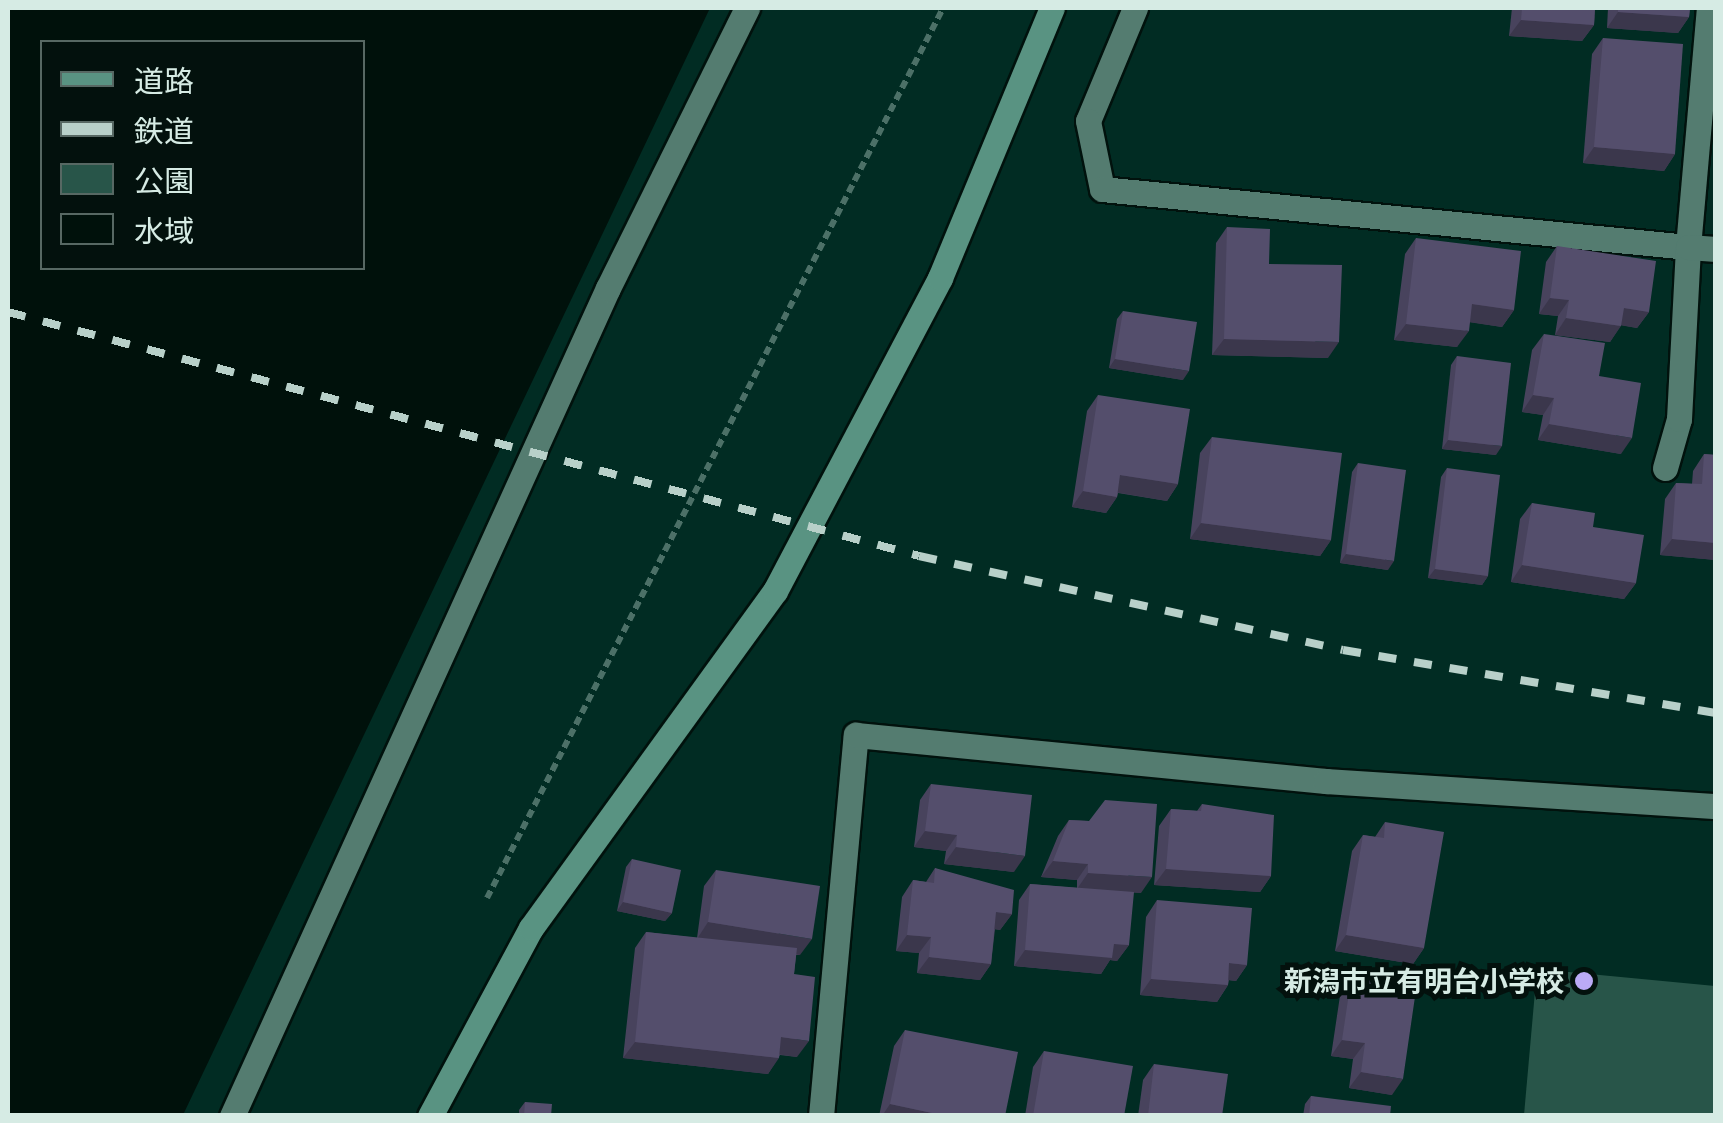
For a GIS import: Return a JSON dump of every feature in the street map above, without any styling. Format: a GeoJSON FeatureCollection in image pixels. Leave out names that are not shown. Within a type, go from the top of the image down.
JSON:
{"type":"FeatureCollection","features":[{"type":"Feature","properties":{"kind":"street"},"geometry":{"type":"LineString","coordinates":[[232,1116],[608,288],[746,8]]}},
{"type":"Feature","properties":{"kind":"street"},"geometry":{"type":"LineString","coordinates":[[430,1116],[531,928],[775,590],[940,278],[1052,8]]}},
{"type":"Feature","properties":{"kind":"street"},"geometry":{"type":"LineString","coordinates":[[1134,8],[1088,122],[1102,189],[1716,249]]}},
{"type":"Feature","properties":{"kind":"street"},"geometry":{"type":"LineString","coordinates":[[1665,468],[1678,419],[1709,8]]}},
{"type":"Feature","properties":{"kind":"street"},"geometry":{"type":"LineString","coordinates":[[821,1116],[856,735],[1326,781],[1716,806]]}},
{"type":"Feature","properties":{"kind":"path"},"geometry":{"type":"LineString","coordinates":[[484,904],[943,8]]}},
{"type":"Feature","properties":{"kind":"green space"},"geometry":{"type":"Polygon","coordinates":[[[1537,969],[1715,986],[1715,1115],[1524,1115],[1537,969]]]}},
{"type":"Feature","properties":{"kind":"water"},"geometry":{"type":"Polygon","coordinates":[[[8,8],[710,8],[183,1115],[8,1115],[8,8]]]}},
{"type":"Feature","properties":{"kind":"building"},"geometry":{"type":"Polygon","coordinates":[[[1522,8],[1595,8],[1594,25],[1521,20],[1522,8]]]}},
{"type":"Feature","properties":{"kind":"building"},"geometry":{"type":"Polygon","coordinates":[[[1618,8],[1690,8],[1689,17],[1618,12],[1618,8]]]}},
{"type":"Feature","properties":{"kind":"building"},"geometry":{"type":"Polygon","coordinates":[[[1603,38],[1683,44],[1675,154],[1594,147],[1603,38]]]}},
{"type":"Feature","properties":{"kind":"building"},"geometry":{"type":"Polygon","coordinates":[[[1227,227],[1270,229],[1269,264],[1342,265],[1339,342],[1224,339],[1227,227]]]}},
{"type":"Feature","properties":{"kind":"building"},"geometry":{"type":"Polygon","coordinates":[[[1416,238],[1521,251],[1514,310],[1472,304],[1469,331],[1406,324],[1416,238]]]}},
{"type":"Feature","properties":{"kind":"building"},"geometry":{"type":"Polygon","coordinates":[[[1557,246],[1656,261],[1649,312],[1624,308],[1621,326],[1566,318],[1569,300],[1550,298],[1557,246]]]}},
{"type":"Feature","properties":{"kind":"building"},"geometry":{"type":"Polygon","coordinates":[[[1123,311],[1197,322],[1189,371],[1115,359],[1123,311]]]}},
{"type":"Feature","properties":{"kind":"building"},"geometry":{"type":"Polygon","coordinates":[[[1544,334],[1605,343],[1599,376],[1641,383],[1632,438],[1549,424],[1554,398],[1533,395],[1544,334]]]}},
{"type":"Feature","properties":{"kind":"building"},"geometry":{"type":"Polygon","coordinates":[[[1457,356],[1511,363],[1502,446],[1448,440],[1457,356]]]}},
{"type":"Feature","properties":{"kind":"building"},"geometry":{"type":"Polygon","coordinates":[[[1098,395],[1190,409],[1178,484],[1120,475],[1117,497],[1083,491],[1098,395]]]}},
{"type":"Feature","properties":{"kind":"building"},"geometry":{"type":"Polygon","coordinates":[[[1212,437],[1342,453],[1331,540],[1201,523],[1212,437]]]}},
{"type":"Feature","properties":{"kind":"building"},"geometry":{"type":"Polygon","coordinates":[[[1704,454],[1716,455],[1716,543],[1672,539],[1676,483],[1702,484],[1704,454]]]}},
{"type":"Feature","properties":{"kind":"building"},"geometry":{"type":"Polygon","coordinates":[[[1358,463],[1406,470],[1394,561],[1346,554],[1358,463]]]}},
{"type":"Feature","properties":{"kind":"building"},"geometry":{"type":"Polygon","coordinates":[[[1447,468],[1500,475],[1488,576],[1435,569],[1447,468]]]}},
{"type":"Feature","properties":{"kind":"building"},"geometry":{"type":"Polygon","coordinates":[[[1532,503],[1595,513],[1593,527],[1644,535],[1636,583],[1522,565],[1532,503]]]}},
{"type":"Feature","properties":{"kind":"building"},"geometry":{"type":"Polygon","coordinates":[[[931,784],[1032,795],[1025,856],[956,847],[957,835],[925,831],[931,784]]]}},
{"type":"Feature","properties":{"kind":"building"},"geometry":{"type":"Polygon","coordinates":[[[1105,800],[1157,804],[1152,877],[1088,873],[1088,864],[1053,861],[1069,820],[1089,821],[1105,800]]]}},
{"type":"Feature","properties":{"kind":"building"},"geometry":{"type":"Polygon","coordinates":[[[1202,804],[1274,815],[1271,876],[1166,869],[1171,809],[1201,811],[1202,804]]]}},
{"type":"Feature","properties":{"kind":"building"},"geometry":{"type":"Polygon","coordinates":[[[1385,822],[1444,832],[1424,948],[1346,935],[1363,835],[1384,838],[1385,822]]]}},
{"type":"Feature","properties":{"kind":"building"},"geometry":{"type":"Polygon","coordinates":[[[632,859],[681,870],[672,913],[623,902],[632,859]]]}},
{"type":"Feature","properties":{"kind":"building"},"geometry":{"type":"Polygon","coordinates":[[[935,868],[1014,890],[1012,914],[996,912],[991,964],[929,957],[931,937],[907,935],[913,880],[934,883],[935,868]]]}},
{"type":"Feature","properties":{"kind":"building"},"geometry":{"type":"Polygon","coordinates":[[[716,870],[820,886],[812,939],[708,922],[716,870]]]}},
{"type":"Feature","properties":{"kind":"building"},"geometry":{"type":"Polygon","coordinates":[[[1030,884],[1134,892],[1129,945],[1114,944],[1112,958],[1025,950],[1030,884]]]}},
{"type":"Feature","properties":{"kind":"building"},"geometry":{"type":"Polygon","coordinates":[[[1157,900],[1252,908],[1247,965],[1229,963],[1228,985],[1151,979],[1157,900]]]}},
{"type":"Feature","properties":{"kind":"building"},"geometry":{"type":"Polygon","coordinates":[[[646,932],[797,948],[794,974],[815,977],[809,1041],[781,1037],[779,1058],[635,1042],[646,932]]]}},
{"type":"Feature","properties":{"kind":"building"},"geometry":{"type":"Polygon","coordinates":[[[1352,973],[1417,983],[1403,1079],[1361,1072],[1365,1043],[1342,1040],[1352,973]]]}},
{"type":"Feature","properties":{"kind":"building"},"geometry":{"type":"Polygon","coordinates":[[[905,1030],[1018,1052],[1005,1116],[946,1116],[890,1104],[905,1030]]]}},
{"type":"Feature","properties":{"kind":"building"},"geometry":{"type":"Polygon","coordinates":[[[1044,1051],[1133,1066],[1124,1116],[1033,1116],[1044,1051]]]}},
{"type":"Feature","properties":{"kind":"building"},"geometry":{"type":"Polygon","coordinates":[[[1154,1064],[1228,1074],[1222,1116],[1148,1116],[1154,1064]]]}},
{"type":"Feature","properties":{"kind":"building"},"geometry":{"type":"Polygon","coordinates":[[[1311,1096],[1391,1106],[1390,1116],[1309,1116],[1311,1096]]]}},
{"type":"Feature","properties":{"kind":"building"},"geometry":{"type":"Polygon","coordinates":[[[525,1102],[552,1104],[551,1116],[524,1116],[525,1102]]]}},
{"type":"Feature","properties":{"kind":"railway"},"geometry":{"type":"LineString","coordinates":[[8,312],[919,556],[1343,650],[1716,713]]}},
{"type":"Feature","properties":{"kind":"place","name":"新潟市立有明台小学校"},"geometry":{"type":"Point","coordinates":[1584,981]}}]}
